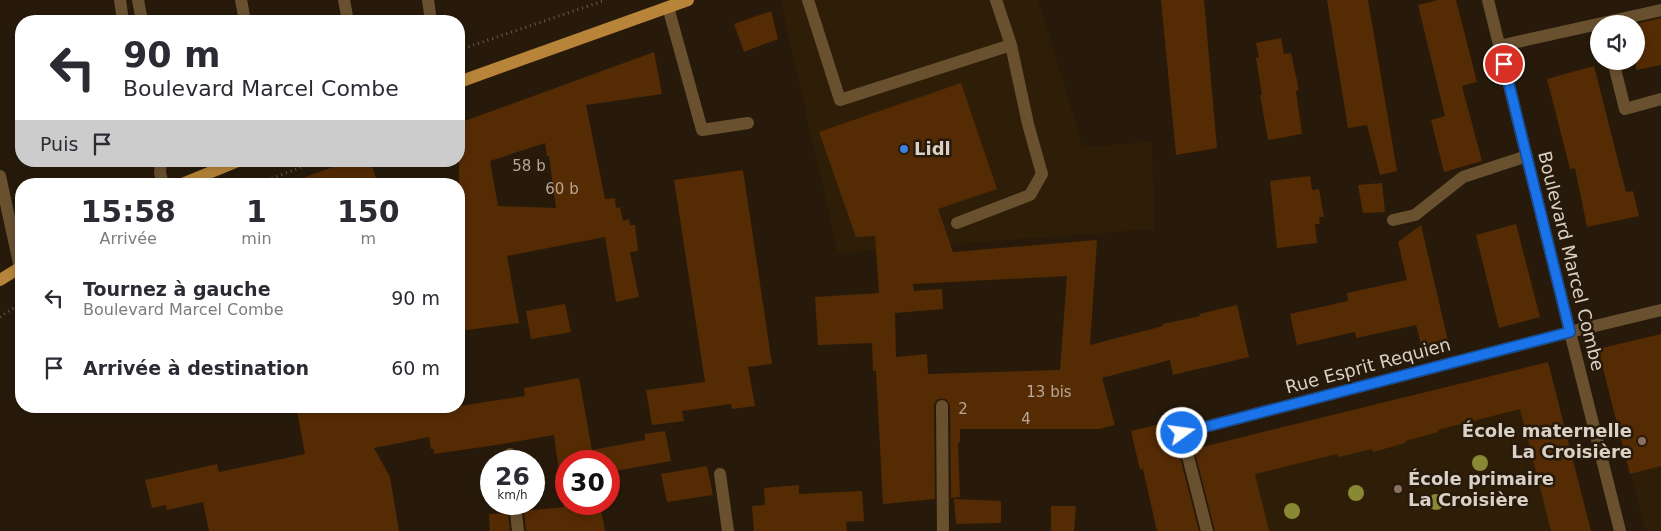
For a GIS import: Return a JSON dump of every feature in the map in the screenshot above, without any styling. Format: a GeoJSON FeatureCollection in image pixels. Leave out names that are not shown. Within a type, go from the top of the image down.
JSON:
{"type":"FeatureCollection","features":[{"type":"Feature","properties":{"kind":"main road"},"geometry":{"type":"LineString","coordinates":[[465,80],[688,0]]}},
{"type":"Feature","properties":{"kind":"main road"},"geometry":{"type":"LineString","coordinates":[[197,178],[223,167]]}},
{"type":"Feature","properties":{"kind":"main road"},"geometry":{"type":"LineString","coordinates":[[0,280],[15,271]]}},
{"type":"Feature","properties":{"kind":"street"},"geometry":{"type":"LineString","coordinates":[[120,0],[122,15]]}},
{"type":"Feature","properties":{"kind":"street"},"geometry":{"type":"LineString","coordinates":[[138,0],[141,15]]}},
{"type":"Feature","properties":{"kind":"street"},"geometry":{"type":"LineString","coordinates":[[241,0],[243,15]]}},
{"type":"Feature","properties":{"kind":"street"},"geometry":{"type":"LineString","coordinates":[[344,0],[347,15]]}},
{"type":"Feature","properties":{"kind":"street"},"geometry":{"type":"LineString","coordinates":[[428,0],[430,15]]}},
{"type":"Feature","properties":{"kind":"street"},"geometry":{"type":"LineString","coordinates":[[808,0],[840,100],[1011,45]]}},
{"type":"Feature","properties":{"kind":"street"},"geometry":{"type":"LineString","coordinates":[[957,223],[1030,195],[1042,174],[1028,124],[1011,45],[996,0]]}},
{"type":"Feature","properties":{"kind":"street","name":"Boulevard Marcel Combe"},"geometry":{"type":"LineString","coordinates":[[1488,0],[1620,531]]}},
{"type":"Feature","properties":{"kind":"street"},"geometry":{"type":"LineString","coordinates":[[668,7],[702,130],[748,123]]}},
{"type":"Feature","properties":{"kind":"street"},"geometry":{"type":"LineString","coordinates":[[1639,15],[1661,10]]}},
{"type":"Feature","properties":{"kind":"street"},"geometry":{"type":"LineString","coordinates":[[1499,46],[1590,26]]}},
{"type":"Feature","properties":{"kind":"street"},"geometry":{"type":"LineString","coordinates":[[1615,70],[1625,109],[1661,99]]}},
{"type":"Feature","properties":{"kind":"street"},"geometry":{"type":"LineString","coordinates":[[1393,220],[1415,215],[1463,177],[1526,156]]}},
{"type":"Feature","properties":{"kind":"street"},"geometry":{"type":"LineString","coordinates":[[1,182],[15,242]]}},
{"type":"Feature","properties":{"kind":"street","name":"Rue Esprit Requien"},"geometry":{"type":"LineString","coordinates":[[1207,531],[1182,433],[1661,310]]}},
{"type":"Feature","properties":{"kind":"street"},"geometry":{"type":"LineString","coordinates":[[942,406],[943,531]]}},
{"type":"Feature","properties":{"kind":"street"},"geometry":{"type":"LineString","coordinates":[[720,474],[728,531]]}},
{"type":"Feature","properties":{"kind":"street"},"geometry":{"type":"LineString","coordinates":[[517,515],[518,531]]}},
{"type":"Feature","properties":{"kind":"path"},"geometry":{"type":"LineString","coordinates":[[465,48],[606,0]]}},
{"type":"Feature","properties":{"kind":"path"},"geometry":{"type":"LineString","coordinates":[[274,178],[302,167]]}},
{"type":"Feature","properties":{"kind":"path"},"geometry":{"type":"LineString","coordinates":[[0,317],[15,307]]}},
{"type":"Feature","properties":{"kind":"shaded area"},"geometry":{"type":"Polygon","coordinates":[[[790,0],[1038,0],[1083,147],[1152,142],[1154,229],[838,253],[781,3],[790,0]]]}},
{"type":"Feature","properties":{"kind":"shaded area","name":"École maternelle La Croisière"},"geometry":{"type":"Polygon","coordinates":[[[1661,335],[1661,531],[1646,531],[1599,351],[1661,335]]]}},
{"type":"Feature","properties":{"kind":"shaded area","name":"École primaire La Croisière"},"geometry":{"type":"Polygon","coordinates":[[[1548,364],[1590,531],[1226,531],[1207,446],[1548,364]]]}},
{"type":"Feature","properties":{"kind":"building"},"geometry":{"type":"Polygon","coordinates":[[[1161,0],[1204,0],[1217,148],[1176,155],[1161,0]]]}},
{"type":"Feature","properties":{"kind":"building"},"geometry":{"type":"Polygon","coordinates":[[[1327,0],[1368,0],[1397,171],[1380,175],[1367,125],[1348,128],[1327,0]]]}},
{"type":"Feature","properties":{"kind":"building"},"geometry":{"type":"Polygon","coordinates":[[[1438,0],[1456,0],[1477,82],[1462,86],[1482,161],[1444,172],[1431,120],[1445,116],[1418,5],[1438,0]]]}},
{"type":"Feature","properties":{"kind":"building"},"geometry":{"type":"Polygon","coordinates":[[[771,11],[778,39],[744,52],[734,24],[771,11]]]}},
{"type":"Feature","properties":{"kind":"building"},"geometry":{"type":"Polygon","coordinates":[[[1661,18],[1661,65],[1645,68],[1645,22],[1661,18]]]}},
{"type":"Feature","properties":{"kind":"building"},"geometry":{"type":"Polygon","coordinates":[[[1281,38],[1284,54],[1291,53],[1299,90],[1296,91],[1302,134],[1268,140],[1260,95],[1262,95],[1256,58],[1259,58],[1256,43],[1281,38]]]}},
{"type":"Feature","properties":{"kind":"building"},"geometry":{"type":"Polygon","coordinates":[[[654,52],[662,94],[586,105],[605,199],[615,198],[616,208],[620,207],[623,221],[629,219],[630,225],[635,225],[638,251],[630,252],[639,297],[616,302],[605,237],[507,256],[519,323],[465,330],[465,178],[459,178],[459,167],[465,167],[465,121],[654,52]],[[545,143],[490,161],[498,206],[556,208],[549,156],[547,156],[545,143]]]}},
{"type":"Feature","properties":{"kind":"building"},"geometry":{"type":"Polygon","coordinates":[[[1590,67],[1590,70],[1595,70],[1626,192],[1633,191],[1639,216],[1587,227],[1575,168],[1570,169],[1547,79],[1590,67]]]}},
{"type":"Feature","properties":{"kind":"building"},"geometry":{"type":"Polygon","coordinates":[[[961,83],[997,189],[938,209],[953,252],[1097,240],[1090,345],[1237,305],[1249,357],[1173,375],[1170,360],[1102,378],[1115,425],[1099,429],[960,429],[960,442],[958,443],[960,497],[951,498],[950,405],[946,399],[938,399],[934,406],[935,499],[883,504],[876,371],[873,371],[872,343],[818,345],[815,297],[879,293],[875,236],[856,237],[819,132],[961,83]],[[1067,276],[913,284],[914,291],[942,289],[943,309],[895,313],[896,357],[927,354],[928,374],[1060,370],[1067,276]]]}},
{"type":"Feature","properties":{"kind":"building"},"geometry":{"type":"Polygon","coordinates":[[[333,167],[372,167],[376,178],[303,178],[333,167]]]}},
{"type":"Feature","properties":{"kind":"building"},"geometry":{"type":"Polygon","coordinates":[[[743,170],[772,364],[748,367],[755,406],[732,409],[731,404],[682,411],[684,421],[652,425],[646,390],[705,382],[674,180],[743,170]]]}},
{"type":"Feature","properties":{"kind":"building"},"geometry":{"type":"Polygon","coordinates":[[[1310,176],[1312,190],[1319,189],[1324,217],[1319,217],[1320,224],[1315,224],[1317,243],[1277,248],[1270,181],[1310,176]]]}},
{"type":"Feature","properties":{"kind":"building"},"geometry":{"type":"Polygon","coordinates":[[[1382,183],[1385,212],[1363,213],[1358,185],[1382,183]]]}},
{"type":"Feature","properties":{"kind":"building"},"geometry":{"type":"Polygon","coordinates":[[[1516,224],[1540,317],[1499,328],[1476,235],[1516,224]]]}},
{"type":"Feature","properties":{"kind":"building"},"geometry":{"type":"Polygon","coordinates":[[[1421,225],[1448,341],[1422,348],[1416,325],[1356,338],[1355,332],[1297,345],[1290,314],[1348,301],[1347,293],[1407,280],[1398,242],[1421,225]]]}},
{"type":"Feature","properties":{"kind":"building"},"geometry":{"type":"Polygon","coordinates":[[[565,304],[571,332],[531,339],[526,311],[565,304]]]}},
{"type":"Feature","properties":{"kind":"building","name":"École maternelle La Croisière"},"geometry":{"type":"Polygon","coordinates":[[[1661,334],[1661,466],[1630,474],[1598,349],[1661,334]]]}},
{"type":"Feature","properties":{"kind":"building"},"geometry":{"type":"Polygon","coordinates":[[[1548,362],[1591,531],[1551,531],[1520,409],[1438,430],[1438,432],[1373,452],[1372,449],[1338,457],[1337,454],[1255,474],[1269,531],[1215,531],[1194,449],[1548,362]]]}},
{"type":"Feature","properties":{"kind":"building"},"geometry":{"type":"Polygon","coordinates":[[[579,378],[592,450],[556,450],[554,435],[434,454],[429,437],[374,448],[390,477],[399,531],[209,531],[203,502],[167,510],[166,505],[152,508],[145,480],[217,464],[219,472],[305,454],[297,413],[465,413],[465,405],[525,396],[524,388],[579,378]]]}},
{"type":"Feature","properties":{"kind":"building"},"geometry":{"type":"Polygon","coordinates":[[[1164,423],[1172,454],[1179,453],[1199,531],[1157,531],[1143,469],[1140,470],[1131,431],[1164,423]]]}},
{"type":"Feature","properties":{"kind":"building"},"geometry":{"type":"Polygon","coordinates":[[[665,431],[671,461],[620,470],[620,450],[592,450],[645,440],[645,434],[665,431]]]}},
{"type":"Feature","properties":{"kind":"building"},"geometry":{"type":"Polygon","coordinates":[[[707,466],[713,495],[667,502],[661,474],[707,466]]]}},
{"type":"Feature","properties":{"kind":"building"},"geometry":{"type":"Polygon","coordinates":[[[799,485],[799,494],[862,491],[864,521],[846,522],[847,531],[754,531],[752,506],[765,505],[764,488],[799,485]]]}},
{"type":"Feature","properties":{"kind":"building"},"geometry":{"type":"Polygon","coordinates":[[[954,499],[1001,501],[1001,523],[956,524],[954,499]]]}},
{"type":"Feature","properties":{"kind":"building"},"geometry":{"type":"Polygon","coordinates":[[[1051,506],[1076,506],[1074,531],[1051,531],[1051,506]]]}},
{"type":"Feature","properties":{"kind":"building"},"geometry":{"type":"Polygon","coordinates":[[[555,508],[555,515],[602,515],[605,531],[526,531],[524,515],[545,515],[545,509],[555,508]]]}},
{"type":"Feature","properties":{"kind":"building"},"geometry":{"type":"Polygon","coordinates":[[[489,515],[508,515],[510,531],[490,531],[489,515]]]}},
{"type":"Feature","properties":{"kind":"place","name":"Lidl"},"geometry":{"type":"Point","coordinates":[904,149]}},
{"type":"Feature","properties":{"kind":"place","name":"École maternelle La Croisière"},"geometry":{"type":"Point","coordinates":[1642,441]}},
{"type":"Feature","properties":{"kind":"place","name":"École primaire La Croisière"},"geometry":{"type":"Point","coordinates":[1398,489]}},
{"type":"Feature","properties":{"kind":"route"},"geometry":{"type":"LineString","coordinates":[[1182,433],[1570,332],[1504,64]]}}]}
